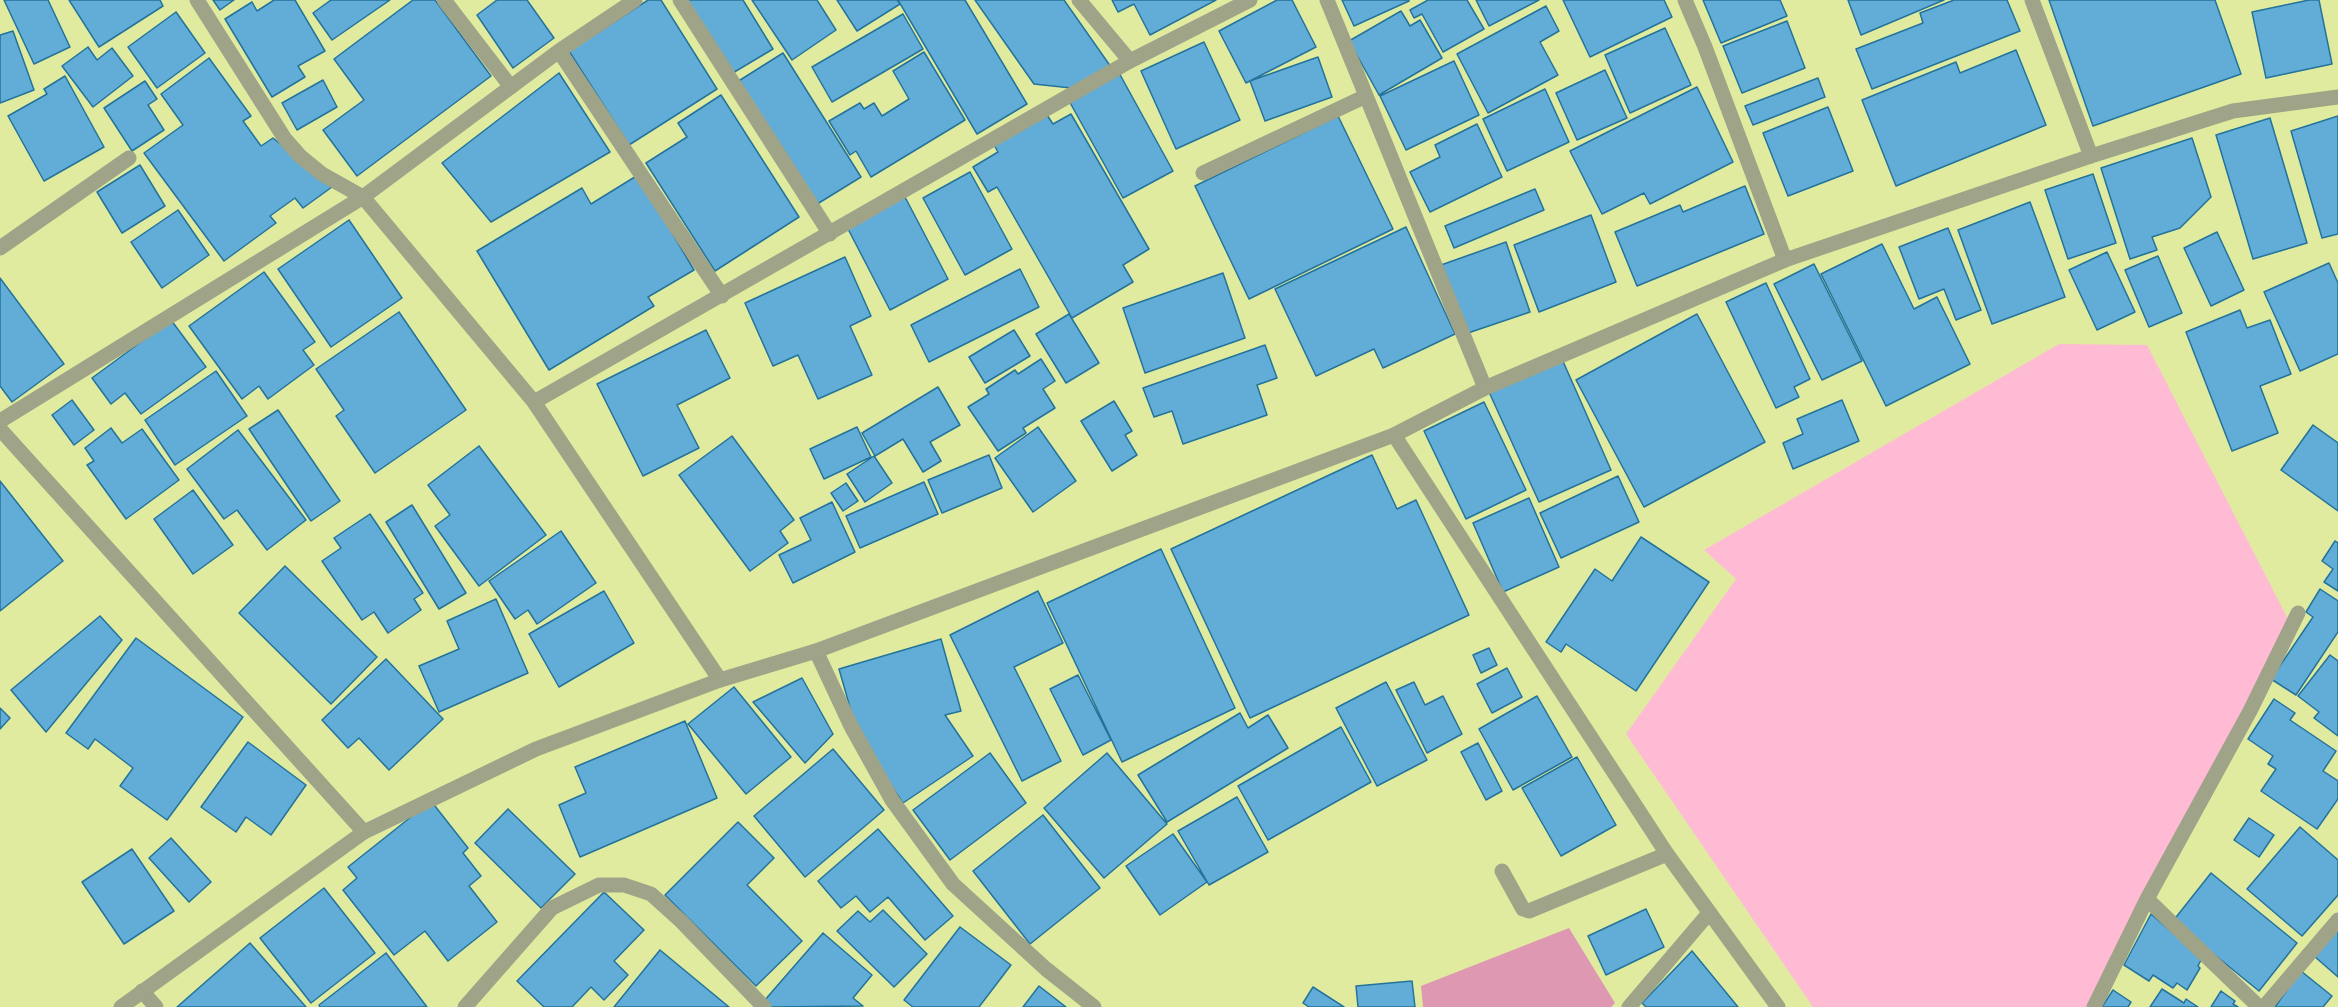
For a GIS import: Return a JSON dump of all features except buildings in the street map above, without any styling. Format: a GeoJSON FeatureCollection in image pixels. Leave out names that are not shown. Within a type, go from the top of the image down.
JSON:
{"type":"FeatureCollection","features":[{"type":"Feature","properties":{"kind":"street"},"geometry":{"type":"LineString","coordinates":[[197,0],[292,147],[322,174],[363,196],[534,402],[720,680]]}},
{"type":"Feature","properties":{"kind":"street"},"geometry":{"type":"LineString","coordinates":[[444,0],[511,87]]}},
{"type":"Feature","properties":{"kind":"street"},"geometry":{"type":"LineString","coordinates":[[0,421],[363,196],[559,51],[634,0]]}},
{"type":"Feature","properties":{"kind":"street"},"geometry":{"type":"LineString","coordinates":[[680,0],[830,234]]}},
{"type":"Feature","properties":{"kind":"street"},"geometry":{"type":"LineString","coordinates":[[1079,0],[1130,61]]}},
{"type":"Feature","properties":{"kind":"street"},"geometry":{"type":"LineString","coordinates":[[534,402],[1130,61],[1250,0]]}},
{"type":"Feature","properties":{"kind":"street"},"geometry":{"type":"LineString","coordinates":[[1327,0],[1485,388]]}},
{"type":"Feature","properties":{"kind":"street"},"geometry":{"type":"LineString","coordinates":[[1685,0],[1785,260]]}},
{"type":"Feature","properties":{"kind":"street"},"geometry":{"type":"LineString","coordinates":[[2032,0],[2091,156]]}},
{"type":"Feature","properties":{"kind":"street"},"geometry":{"type":"LineString","coordinates":[[559,51],[722,296]]}},
{"type":"Feature","properties":{"kind":"street"},"geometry":{"type":"LineString","coordinates":[[1203,173],[1366,96]]}},
{"type":"Feature","properties":{"kind":"street"},"geometry":{"type":"LineString","coordinates":[[120,1007],[364,832],[536,749],[720,680],[816,651],[1394,435],[1485,388],[1785,260],[2091,156],[2233,111],[2338,97]]}},
{"type":"Feature","properties":{"kind":"street"},"geometry":{"type":"LineString","coordinates":[[0,248],[129,158]]}},
{"type":"Feature","properties":{"kind":"street"},"geometry":{"type":"LineString","coordinates":[[0,429],[364,832]]}},
{"type":"Feature","properties":{"kind":"street"},"geometry":{"type":"LineString","coordinates":[[1394,435],[1667,854],[1779,1007]]}},
{"type":"Feature","properties":{"kind":"street"},"geometry":{"type":"LineString","coordinates":[[2094,1007],[2147,899],[2250,711],[2298,613]]}},
{"type":"Feature","properties":{"kind":"street"},"geometry":{"type":"LineString","coordinates":[[816,651],[851,726],[892,800],[953,884],[1046,969],[1094,1007]]}},
{"type":"Feature","properties":{"kind":"street"},"geometry":{"type":"LineString","coordinates":[[1502,871],[1523,909],[1529,911],[1667,854]]}},
{"type":"Feature","properties":{"kind":"street"},"geometry":{"type":"LineString","coordinates":[[465,1007],[552,908],[599,885],[624,885],[651,894],[764,1007]]}},
{"type":"Feature","properties":{"kind":"street"},"geometry":{"type":"LineString","coordinates":[[2147,899],[2259,1007]]}},
{"type":"Feature","properties":{"kind":"street"},"geometry":{"type":"LineString","coordinates":[[1629,1007],[1709,913]]}},
{"type":"Feature","properties":{"kind":"street"},"geometry":{"type":"LineString","coordinates":[[2264,1007],[2338,920]]}},
{"type":"Feature","properties":{"kind":"street"},"geometry":{"type":"LineString","coordinates":[[142,992],[156,1007]]}},
{"type":"Feature","properties":{"kind":"shaded area"},"geometry":{"type":"Polygon","coordinates":[[[2059,344],[2147,345],[2289,621],[2089,1007],[1813,1007],[1626,734],[1736,579],[1704,550],[2059,344]]]}},
{"type":"Feature","properties":{"kind":"shaded area"},"geometry":{"type":"Polygon","coordinates":[[[1569,928],[1615,1003],[1611,1007],[1423,1007],[1421,986],[1569,928]]]}}]}
